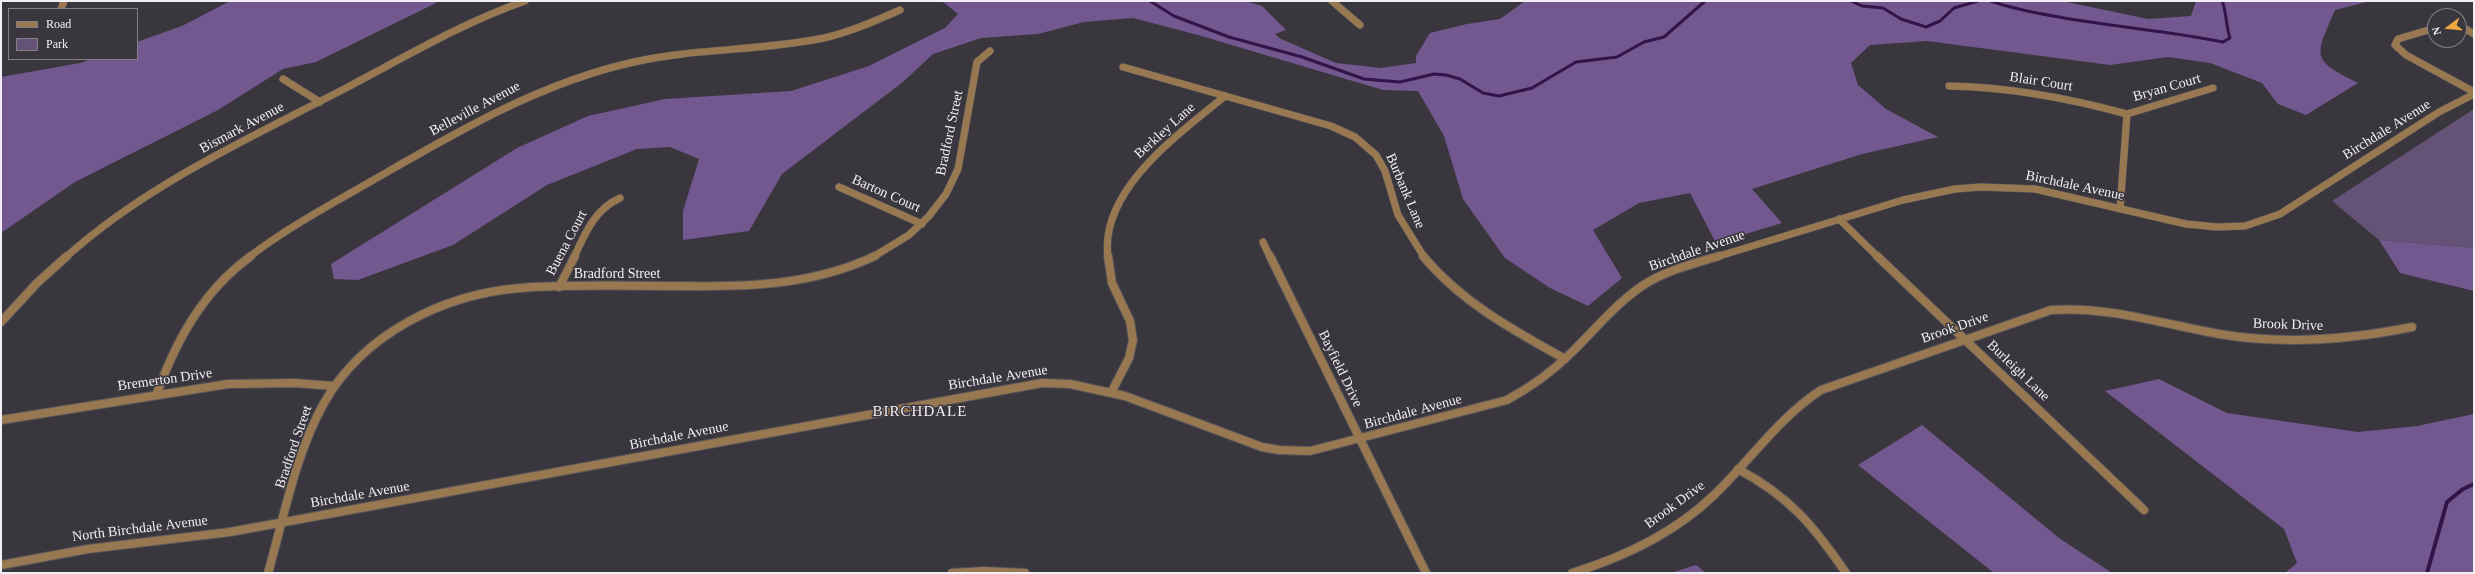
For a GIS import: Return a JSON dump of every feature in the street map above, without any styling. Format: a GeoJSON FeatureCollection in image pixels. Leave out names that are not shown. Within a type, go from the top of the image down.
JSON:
{"type":"FeatureCollection","features":[{"type":"Feature","properties":{"kind":"street","name":"Bismark Avenue"},"geometry":{"type":"LineString","coordinates":[[1,322],[61,259],[120,214],[196,167],[467,24],[525,1]]}},
{"type":"Feature","properties":{"kind":"street"},"geometry":{"type":"LineString","coordinates":[[1332,1],[1360,25]]}},
{"type":"Feature","properties":{"kind":"street","name":"Belleville Avenue"},"geometry":{"type":"LineString","coordinates":[[156,394],[174,347],[194,313],[212,291],[248,257],[295,224],[485,116],[540,90],[610,67],[661,57],[814,40],[849,31],[900,10]]}},
{"type":"Feature","properties":{"kind":"street"},"geometry":{"type":"LineString","coordinates":[[2427,30],[2398,39],[2395,45],[2406,55],[2474,93]]}},
{"type":"Feature","properties":{"kind":"street","name":"Bradford Street"},"geometry":{"type":"LineString","coordinates":[[268,573],[316,419],[334,386],[375,345],[398,328],[434,309],[459,300],[497,290],[559,287],[760,285],[803,279],[864,261],[902,240],[922,224],[946,196],[958,168],[977,62],[990,51]]}},
{"type":"Feature","properties":{"kind":"street","name":"Burbank Lane"},"geometry":{"type":"LineString","coordinates":[[1123,67],[1331,126],[1358,139],[1378,157],[1384,169],[1395,207],[1405,228],[1433,267],[1450,285],[1483,311],[1565,359]]}},
{"type":"Feature","properties":{"kind":"street"},"geometry":{"type":"LineString","coordinates":[[283,79],[320,102]]}},
{"type":"Feature","properties":{"kind":"street","name":"Blair Court"},"geometry":{"type":"LineString","coordinates":[[1949,86],[1988,87],[2037,93],[2127,114]]}},
{"type":"Feature","properties":{"kind":"street","name":"Bryan Court"},"geometry":{"type":"LineString","coordinates":[[2120,208],[2127,114],[2213,88]]}},
{"type":"Feature","properties":{"kind":"street","name":"Birchdale Avenue"},"geometry":{"type":"LineString","coordinates":[[283,523],[1042,383],[1077,383],[1112,392],[1267,448],[1310,451],[1507,400],[1535,386],[1638,289],[1658,276],[1839,219],[1930,192],[1972,186],[2035,189],[2120,208],[2161,220],[2203,226],[2248,225],[2270,220],[2439,112],[2474,93]]}},
{"type":"Feature","properties":{"kind":"street","name":"Berkley Lane"},"geometry":{"type":"LineString","coordinates":[[1112,392],[1132,354],[1134,343],[1130,321],[1118,298],[1109,271],[1108,238],[1116,212],[1129,186],[1148,161],[1225,96]]}},
{"type":"Feature","properties":{"kind":"street","name":"Barton Court"},"geometry":{"type":"LineString","coordinates":[[839,187],[922,224]]}},
{"type":"Feature","properties":{"kind":"street","name":"Buena Court"},"geometry":{"type":"LineString","coordinates":[[559,287],[595,215],[608,203],[620,198]]}},
{"type":"Feature","properties":{"kind":"street","name":"Burleigh Lane"},"geometry":{"type":"LineString","coordinates":[[1839,219],[2144,510]]}},
{"type":"Feature","properties":{"kind":"street","name":"Bayfield Drive"},"geometry":{"type":"LineString","coordinates":[[1263,242],[1426,573]]}},
{"type":"Feature","properties":{"kind":"street","name":"Brook Drive"},"geometry":{"type":"LineString","coordinates":[[1572,573],[1616,557],[1648,542],[1682,520],[1712,497],[1788,412],[1821,390],[2051,310],[2080,308],[2121,312],[2219,334],[2292,341],[2346,339],[2412,327]]}},
{"type":"Feature","properties":{"kind":"street","name":"Bremerton Drive"},"geometry":{"type":"LineString","coordinates":[[1,420],[156,394],[228,384],[258,382],[334,386]]}},
{"type":"Feature","properties":{"kind":"street"},"geometry":{"type":"LineString","coordinates":[[1738,469],[1766,483],[1802,511],[1815,527],[1846,573]]}},
{"type":"Feature","properties":{"kind":"street","name":"North Birchdale Avenue"},"geometry":{"type":"LineString","coordinates":[[1,565],[95,548],[230,532],[283,523]]}},
{"type":"Feature","properties":{"kind":"street"},"geometry":{"type":"LineString","coordinates":[[952,573],[1020,573]]}},
{"type":"Feature","properties":{"kind":"green space"},"geometry":{"type":"Polygon","coordinates":[[[2474,109],[2474,248],[2379,240],[2332,201],[2474,109]]]}},
{"type":"Feature","properties":{"kind":"shaded area"},"geometry":{"type":"Polygon","coordinates":[[[230,1],[440,1],[316,62],[283,69],[218,110],[75,182],[1,233],[1,77],[80,63],[88,60],[138,60],[138,42],[182,26],[230,1]]]}},
{"type":"Feature","properties":{"kind":"shaded area"},"geometry":{"type":"Polygon","coordinates":[[[942,1],[1245,1],[1262,6],[1286,30],[1275,34],[1279,38],[1336,63],[1380,68],[1416,63],[1416,56],[1430,33],[1467,24],[1500,19],[1525,1],[2062,1],[2148,19],[2191,16],[2196,1],[2370,1],[2335,10],[2323,38],[2321,47],[2321,55],[2324,62],[2342,75],[2358,83],[2306,115],[2278,104],[2262,83],[2210,63],[2168,57],[2110,65],[1927,41],[1870,45],[1851,63],[1858,85],[1886,109],[1938,137],[1862,154],[1752,189],[1782,223],[1716,243],[1690,193],[1639,203],[1593,230],[1622,278],[1588,306],[1550,288],[1505,258],[1463,199],[1444,136],[1418,91],[1383,90],[1198,35],[1133,18],[1084,22],[1038,34],[981,38],[933,54],[903,82],[782,174],[749,231],[683,240],[683,211],[699,159],[670,147],[637,149],[547,185],[453,245],[358,280],[334,279],[331,264],[517,148],[588,116],[665,99],[791,91],[869,66],[945,28],[958,14],[942,1]]]}},
{"type":"Feature","properties":{"kind":"shaded area"},"geometry":{"type":"Polygon","coordinates":[[[2379,240],[2474,248],[2474,291],[2400,273],[2379,240]]]}},
{"type":"Feature","properties":{"kind":"shaded area"},"geometry":{"type":"Polygon","coordinates":[[[2159,379],[2227,413],[2358,432],[2417,426],[2474,414],[2474,573],[2285,573],[2297,563],[2284,529],[2105,391],[2159,379]]]}},
{"type":"Feature","properties":{"kind":"shaded area"},"geometry":{"type":"Polygon","coordinates":[[[1922,425],[2059,538],[2112,573],[1994,573],[1858,465],[1922,425]]]}},
{"type":"Feature","properties":{"kind":"shaded area"},"geometry":{"type":"Polygon","coordinates":[[[1696,565],[1706,573],[1671,573],[1696,565]]]}},
{"type":"Feature","properties":{"kind":"waterway"},"geometry":{"type":"LineString","coordinates":[[1150,1],[1174,16],[1229,37],[1302,57],[1364,79],[1400,82],[1434,74],[1446,75],[1460,79],[1483,93],[1499,96],[1532,88],[1576,62],[1617,57],[1644,42],[1664,37],[1705,1]]}},
{"type":"Feature","properties":{"kind":"waterway"},"geometry":{"type":"LineString","coordinates":[[1851,1],[1862,6],[1883,8],[1901,19],[1926,27],[1940,21],[1954,8],[1978,1]]}},
{"type":"Feature","properties":{"kind":"waterway"},"geometry":{"type":"LineString","coordinates":[[1991,1],[2016,9],[2100,24],[2223,42],[2230,38],[2222,1]]}},
{"type":"Feature","properties":{"kind":"waterway"},"geometry":{"type":"LineString","coordinates":[[2427,573],[2447,502],[2463,489],[2474,484]]}},
{"type":"Feature","properties":{"kind":"district","name":"BIRCHDALE"},"geometry":{"type":"Point","coordinates":[920,412]}}]}
